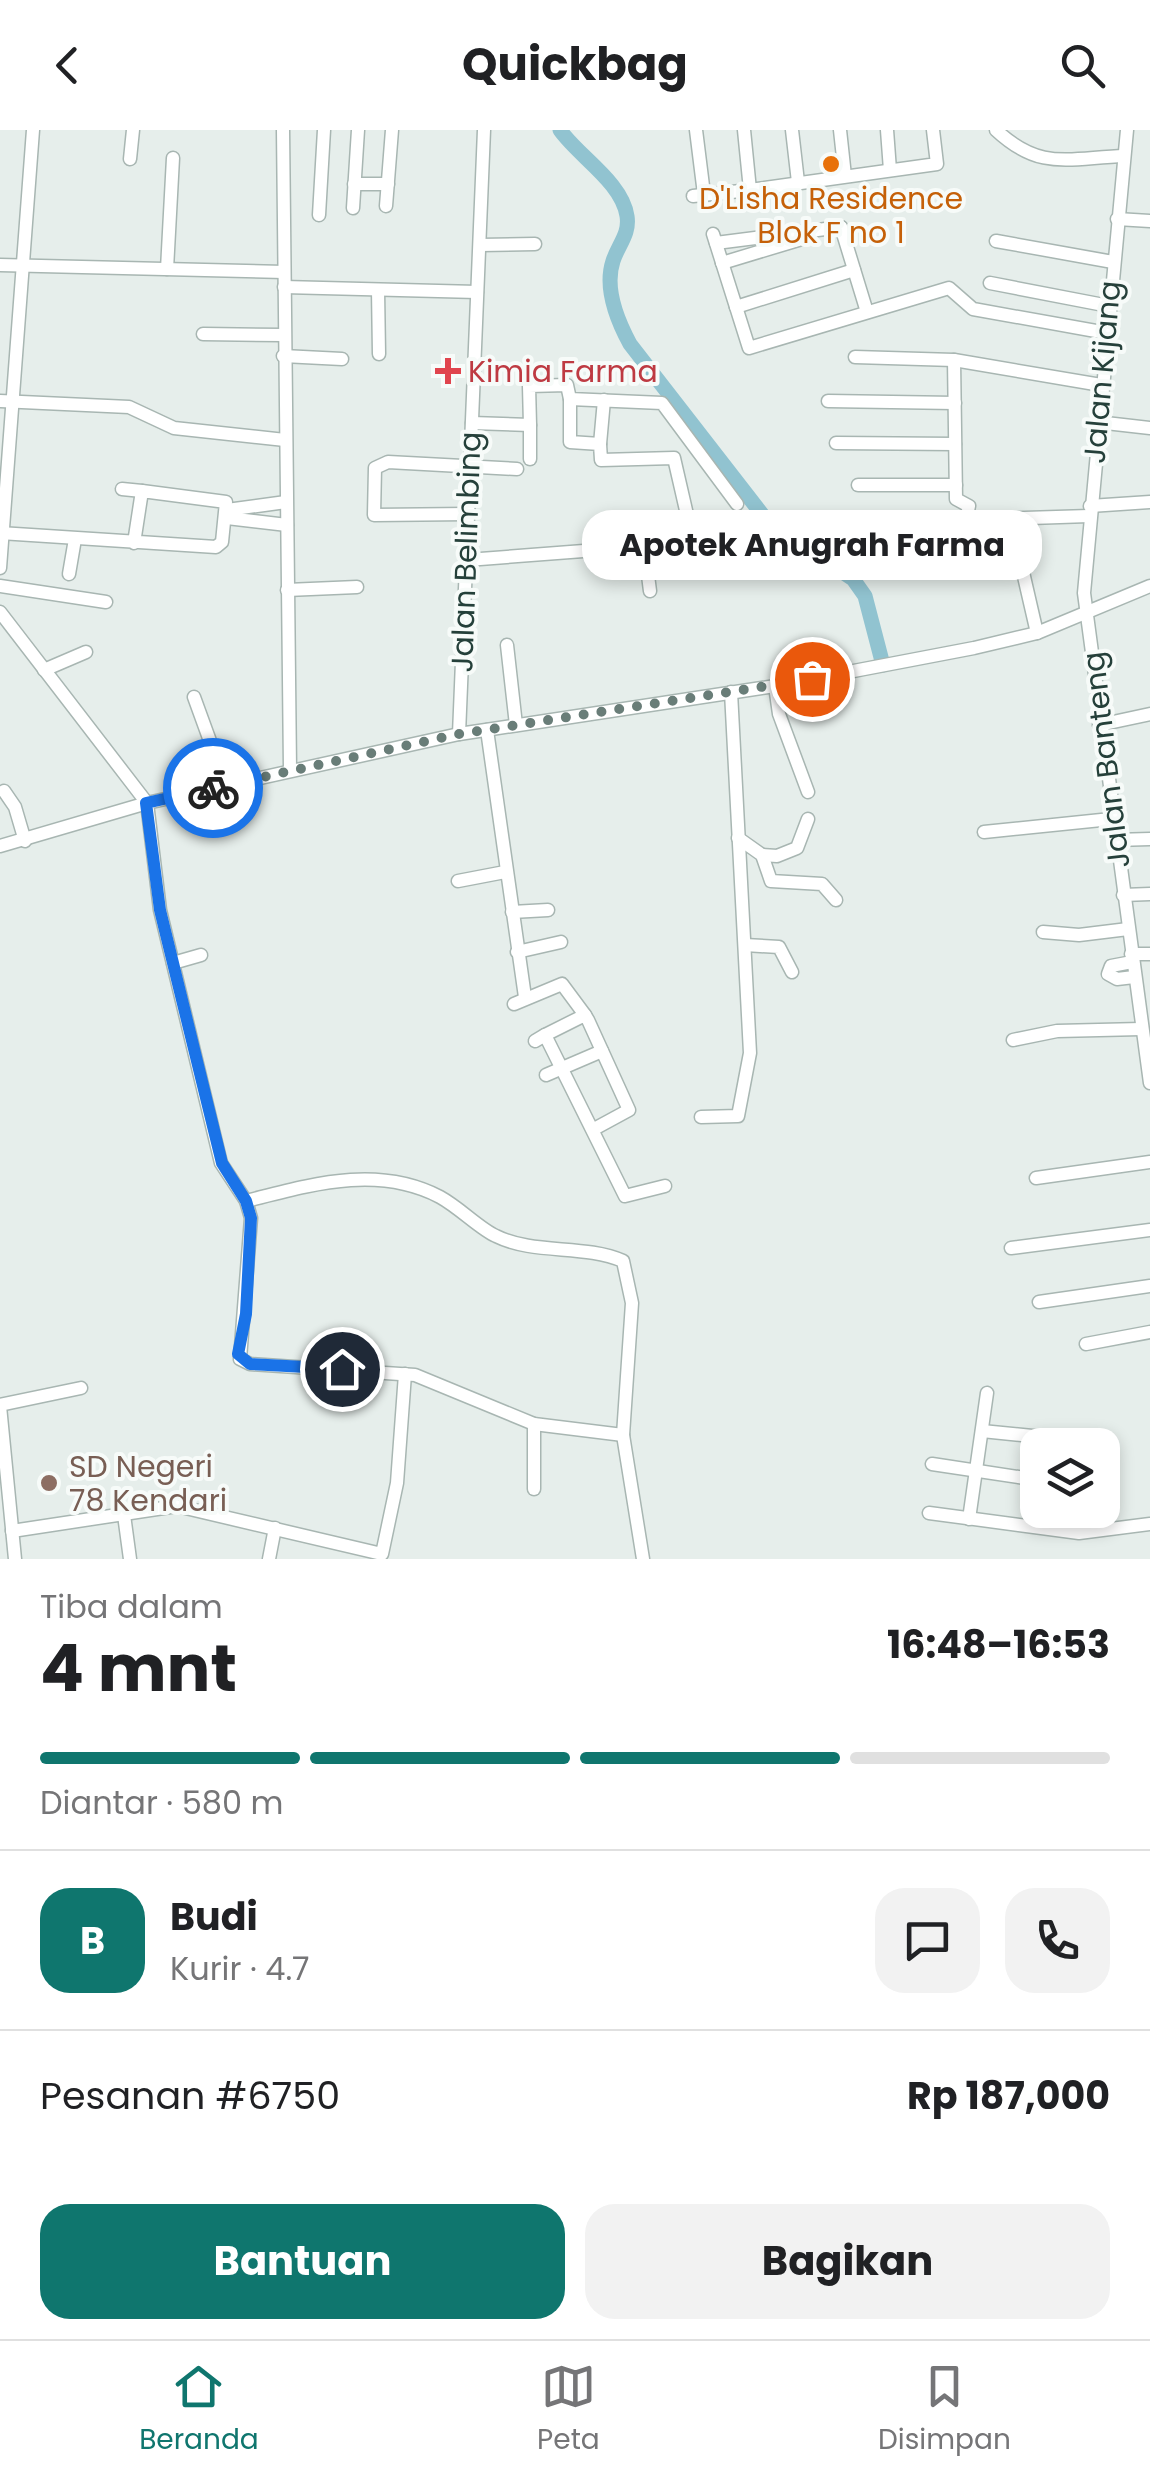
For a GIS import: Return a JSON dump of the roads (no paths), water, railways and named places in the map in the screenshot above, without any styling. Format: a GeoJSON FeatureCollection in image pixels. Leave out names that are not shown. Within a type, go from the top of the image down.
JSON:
{"type":"FeatureCollection","features":[{"type":"Feature","properties":{"kind":"street"},"geometry":{"type":"LineString","coordinates":[[0,568],[6,401],[23,266],[34,130]]}},
{"type":"Feature","properties":{"kind":"street"},"geometry":{"type":"LineString","coordinates":[[130,159],[133,130]]}},
{"type":"Feature","properties":{"kind":"street"},"geometry":{"type":"LineString","coordinates":[[284,130],[290,770]]}},
{"type":"Feature","properties":{"kind":"street"},"geometry":{"type":"LineString","coordinates":[[318,215],[324,130]]}},
{"type":"Feature","properties":{"kind":"street"},"geometry":{"type":"LineString","coordinates":[[353,208],[358,130]]}},
{"type":"Feature","properties":{"kind":"street"},"geometry":{"type":"LineString","coordinates":[[386,206],[392,130]]}},
{"type":"Feature","properties":{"kind":"street","name":"Jalan Belimbing"},"geometry":{"type":"LineString","coordinates":[[459,734],[484,130]]}},
{"type":"Feature","properties":{"kind":"street"},"geometry":{"type":"LineString","coordinates":[[696,130],[698,195],[937,164],[933,130]]}},
{"type":"Feature","properties":{"kind":"street"},"geometry":{"type":"LineString","coordinates":[[744,130],[750,190]]}},
{"type":"Feature","properties":{"kind":"street"},"geometry":{"type":"LineString","coordinates":[[792,130],[798,182]]}},
{"type":"Feature","properties":{"kind":"street"},"geometry":{"type":"LineString","coordinates":[[840,130],[845,176]]}},
{"type":"Feature","properties":{"kind":"street"},"geometry":{"type":"LineString","coordinates":[[886,130],[890,170]]}},
{"type":"Feature","properties":{"kind":"street"},"geometry":{"type":"LineString","coordinates":[[996,130],[1019,152],[1036,160],[1124,156]]}},
{"type":"Feature","properties":{"kind":"street","name":"Jalan Kijang"},"geometry":{"type":"LineString","coordinates":[[1087,614],[1097,422],[1127,130]]}},
{"type":"Feature","properties":{"kind":"street"},"geometry":{"type":"LineString","coordinates":[[167,268],[172,158]]}},
{"type":"Feature","properties":{"kind":"street"},"geometry":{"type":"LineString","coordinates":[[354,184],[388,184]]}},
{"type":"Feature","properties":{"kind":"street"},"geometry":{"type":"LineString","coordinates":[[1118,219],[1150,221]]}},
{"type":"Feature","properties":{"kind":"street"},"geometry":{"type":"LineString","coordinates":[[841,226],[715,238],[749,348],[949,288],[973,310],[1106,333]]}},
{"type":"Feature","properties":{"kind":"street"},"geometry":{"type":"LineString","coordinates":[[722,263],[841,226]]}},
{"type":"Feature","properties":{"kind":"street"},"geometry":{"type":"LineString","coordinates":[[841,226],[868,312]]}},
{"type":"Feature","properties":{"kind":"street"},"geometry":{"type":"LineString","coordinates":[[996,241],[1113,262]]}},
{"type":"Feature","properties":{"kind":"street"},"geometry":{"type":"LineString","coordinates":[[480,245],[534,244]]}},
{"type":"Feature","properties":{"kind":"street"},"geometry":{"type":"LineString","coordinates":[[0,265],[284,272]]}},
{"type":"Feature","properties":{"kind":"street"},"geometry":{"type":"LineString","coordinates":[[736,306],[854,270]]}},
{"type":"Feature","properties":{"kind":"street"},"geometry":{"type":"LineString","coordinates":[[990,284],[1108,306]]}},
{"type":"Feature","properties":{"kind":"street"},"geometry":{"type":"LineString","coordinates":[[284,287],[476,292]]}},
{"type":"Feature","properties":{"kind":"street"},"geometry":{"type":"LineString","coordinates":[[378,290],[379,354]]}},
{"type":"Feature","properties":{"kind":"street"},"geometry":{"type":"LineString","coordinates":[[203,334],[283,335]]}},
{"type":"Feature","properties":{"kind":"street"},"geometry":{"type":"LineString","coordinates":[[284,356],[342,359]]}},
{"type":"Feature","properties":{"kind":"street"},"geometry":{"type":"LineString","coordinates":[[854,356],[954,360],[1101,386]]}},
{"type":"Feature","properties":{"kind":"street"},"geometry":{"type":"LineString","coordinates":[[954,360],[956,498],[969,506],[966,520],[1090,511],[1150,502]]}},
{"type":"Feature","properties":{"kind":"street"},"geometry":{"type":"LineString","coordinates":[[530,459],[531,384],[567,385],[570,446],[600,444]]}},
{"type":"Feature","properties":{"kind":"street"},"geometry":{"type":"LineString","coordinates":[[570,399],[665,404],[737,504]]}},
{"type":"Feature","properties":{"kind":"street"},"geometry":{"type":"LineString","coordinates":[[604,400],[600,444],[603,462],[674,458],[699,452]]}},
{"type":"Feature","properties":{"kind":"street"},"geometry":{"type":"LineString","coordinates":[[6,401],[129,407],[174,428],[285,440]]}},
{"type":"Feature","properties":{"kind":"street"},"geometry":{"type":"LineString","coordinates":[[828,401],[955,403]]}},
{"type":"Feature","properties":{"kind":"street"},"geometry":{"type":"LineString","coordinates":[[1097,422],[1150,428]]}},
{"type":"Feature","properties":{"kind":"street"},"geometry":{"type":"LineString","coordinates":[[472,423],[530,424]]}},
{"type":"Feature","properties":{"kind":"street"},"geometry":{"type":"LineString","coordinates":[[836,443],[956,444]]}},
{"type":"Feature","properties":{"kind":"street"},"geometry":{"type":"LineString","coordinates":[[674,458],[690,532]]}},
{"type":"Feature","properties":{"kind":"street"},"geometry":{"type":"LineString","coordinates":[[468,514],[376,516],[374,470],[388,462],[516,469]]}},
{"type":"Feature","properties":{"kind":"street"},"geometry":{"type":"LineString","coordinates":[[858,485],[956,485]]}},
{"type":"Feature","properties":{"kind":"street"},"geometry":{"type":"LineString","coordinates":[[1,533],[216,548],[222,542],[226,502],[122,489]]}},
{"type":"Feature","properties":{"kind":"street"},"geometry":{"type":"LineString","coordinates":[[134,544],[142,491]]}},
{"type":"Feature","properties":{"kind":"street"},"geometry":{"type":"LineString","coordinates":[[227,514],[286,502]]}},
{"type":"Feature","properties":{"kind":"street"},"geometry":{"type":"LineString","coordinates":[[227,514],[287,525]]}},
{"type":"Feature","properties":{"kind":"street"},"geometry":{"type":"LineString","coordinates":[[1014,534],[1037,633]]}},
{"type":"Feature","properties":{"kind":"street"},"geometry":{"type":"LineString","coordinates":[[68,574],[74,539]]}},
{"type":"Feature","properties":{"kind":"street"},"geometry":{"type":"LineString","coordinates":[[468,560],[636,546],[645,552],[650,591]]}},
{"type":"Feature","properties":{"kind":"street"},"geometry":{"type":"LineString","coordinates":[[0,586],[106,602]]}},
{"type":"Feature","properties":{"kind":"street"},"geometry":{"type":"LineString","coordinates":[[0,846],[146,803],[459,734],[774,686],[1037,633],[1150,586]]}},
{"type":"Feature","properties":{"kind":"street"},"geometry":{"type":"LineString","coordinates":[[286,590],[357,587]]}},
{"type":"Feature","properties":{"kind":"street"},"geometry":{"type":"LineString","coordinates":[[0,612],[146,803],[160,910],[222,1163],[246,1201],[251,1248],[240,1359],[250,1364],[405,1374],[534,1424],[623,1435]]}},
{"type":"Feature","properties":{"kind":"street","name":"Jalan Banteng"},"geometry":{"type":"LineString","coordinates":[[1087,614],[1111,819],[1150,1084]]}},
{"type":"Feature","properties":{"kind":"street"},"geometry":{"type":"LineString","coordinates":[[507,646],[516,725]]}},
{"type":"Feature","properties":{"kind":"street"},"geometry":{"type":"LineString","coordinates":[[44,670],[86,652]]}},
{"type":"Feature","properties":{"kind":"street"},"geometry":{"type":"LineString","coordinates":[[774,686],[779,714],[808,792]]}},
{"type":"Feature","properties":{"kind":"street"},"geometry":{"type":"LineString","coordinates":[[700,1117],[730,1118],[739,1114],[750,1052],[731,692]]}},
{"type":"Feature","properties":{"kind":"street"},"geometry":{"type":"LineString","coordinates":[[194,697],[226,785]]}},
{"type":"Feature","properties":{"kind":"street"},"geometry":{"type":"LineString","coordinates":[[1099,725],[1150,714]]}},
{"type":"Feature","properties":{"kind":"street"},"geometry":{"type":"LineString","coordinates":[[487,730],[520,1000],[553,984],[565,985],[584,1015],[629,1110],[594,1129]]}},
{"type":"Feature","properties":{"kind":"street"},"geometry":{"type":"LineString","coordinates":[[4,791],[15,807],[24,841]]}},
{"type":"Feature","properties":{"kind":"street"},"geometry":{"type":"LineString","coordinates":[[738,838],[762,854],[784,854],[797,848],[808,819]]}},
{"type":"Feature","properties":{"kind":"street"},"geometry":{"type":"LineString","coordinates":[[984,832],[1111,819]]}},
{"type":"Feature","properties":{"kind":"street"},"geometry":{"type":"LineString","coordinates":[[1115,840],[1150,839]]}},
{"type":"Feature","properties":{"kind":"street"},"geometry":{"type":"LineString","coordinates":[[762,854],[771,881],[822,884],[836,900]]}},
{"type":"Feature","properties":{"kind":"street"},"geometry":{"type":"LineString","coordinates":[[458,881],[505,872]]}},
{"type":"Feature","properties":{"kind":"street"},"geometry":{"type":"LineString","coordinates":[[1122,896],[1150,894]]}},
{"type":"Feature","properties":{"kind":"street"},"geometry":{"type":"LineString","coordinates":[[512,912],[548,910]]}},
{"type":"Feature","properties":{"kind":"street"},"geometry":{"type":"LineString","coordinates":[[1043,932],[1079,935],[1128,929]]}},
{"type":"Feature","properties":{"kind":"street"},"geometry":{"type":"LineString","coordinates":[[517,952],[561,942]]}},
{"type":"Feature","properties":{"kind":"street"},"geometry":{"type":"LineString","coordinates":[[745,945],[779,948],[792,972]]}},
{"type":"Feature","properties":{"kind":"street"},"geometry":{"type":"LineString","coordinates":[[1134,977],[1117,980],[1108,974],[1112,966],[1150,954]]}},
{"type":"Feature","properties":{"kind":"street"},"geometry":{"type":"LineString","coordinates":[[173,963],[201,956]]}},
{"type":"Feature","properties":{"kind":"street"},"geometry":{"type":"LineString","coordinates":[[584,1015],[540,1038],[562,1068],[627,1198],[665,1186]]}},
{"type":"Feature","properties":{"kind":"street"},"geometry":{"type":"LineString","coordinates":[[1013,1040],[1057,1031],[1142,1030]]}},
{"type":"Feature","properties":{"kind":"street"},"geometry":{"type":"LineString","coordinates":[[546,1075],[602,1051]]}},
{"type":"Feature","properties":{"kind":"street"},"geometry":{"type":"LineString","coordinates":[[1036,1178],[1150,1162]]}},
{"type":"Feature","properties":{"kind":"street"},"geometry":{"type":"LineString","coordinates":[[246,1201],[341,1178],[378,1180],[436,1195],[468,1212],[498,1237],[623,1261],[631,1281],[632,1303],[623,1435],[643,1559]]}},
{"type":"Feature","properties":{"kind":"street"},"geometry":{"type":"LineString","coordinates":[[1011,1248],[1150,1230]]}},
{"type":"Feature","properties":{"kind":"street"},"geometry":{"type":"LineString","coordinates":[[1039,1302],[1150,1286]]}},
{"type":"Feature","properties":{"kind":"street"},"geometry":{"type":"LineString","coordinates":[[1086,1344],[1150,1332]]}},
{"type":"Feature","properties":{"kind":"street"},"geometry":{"type":"LineString","coordinates":[[12,1531],[177,1506],[382,1554],[397,1483],[405,1374]]}},
{"type":"Feature","properties":{"kind":"street"},"geometry":{"type":"LineString","coordinates":[[15,1559],[0,1406],[81,1388]]}},
{"type":"Feature","properties":{"kind":"street"},"geometry":{"type":"LineString","coordinates":[[969,1519],[987,1393]]}},
{"type":"Feature","properties":{"kind":"street"},"geometry":{"type":"LineString","coordinates":[[534,1424],[534,1489]]}},
{"type":"Feature","properties":{"kind":"street"},"geometry":{"type":"LineString","coordinates":[[982,1431],[1020,1435]]}},
{"type":"Feature","properties":{"kind":"street"},"geometry":{"type":"LineString","coordinates":[[932,1464],[1020,1477]]}},
{"type":"Feature","properties":{"kind":"street"},"geometry":{"type":"LineString","coordinates":[[929,1512],[1079,1532],[1150,1524]]}},
{"type":"Feature","properties":{"kind":"street"},"geometry":{"type":"LineString","coordinates":[[124,1515],[130,1559]]}},
{"type":"Feature","properties":{"kind":"street"},"geometry":{"type":"LineString","coordinates":[[269,1559],[275,1528]]}},
{"type":"Feature","properties":{"kind":"waterway"},"geometry":{"type":"LineString","coordinates":[[560,130],[609,181],[627,216],[610,282],[617,314],[630,344],[768,522],[853,579],[865,596],[883,665]]}},
{"type":"Feature","properties":{"kind":"place","name":"D'Lisha Residence Blok F no 1"},"geometry":{"type":"Point","coordinates":[831,164]}},
{"type":"Feature","properties":{"kind":"place","name":"Kimia Farma"},"geometry":{"type":"Point","coordinates":[448,371]}},
{"type":"Feature","properties":{"kind":"place","name":"Apotek Anugrah Farma"},"geometry":{"type":"Point","coordinates":[812,679]}},
{"type":"Feature","properties":{"kind":"place","name":"SD Negeri 78 Kendari"},"geometry":{"type":"Point","coordinates":[49,1483]}}]}
